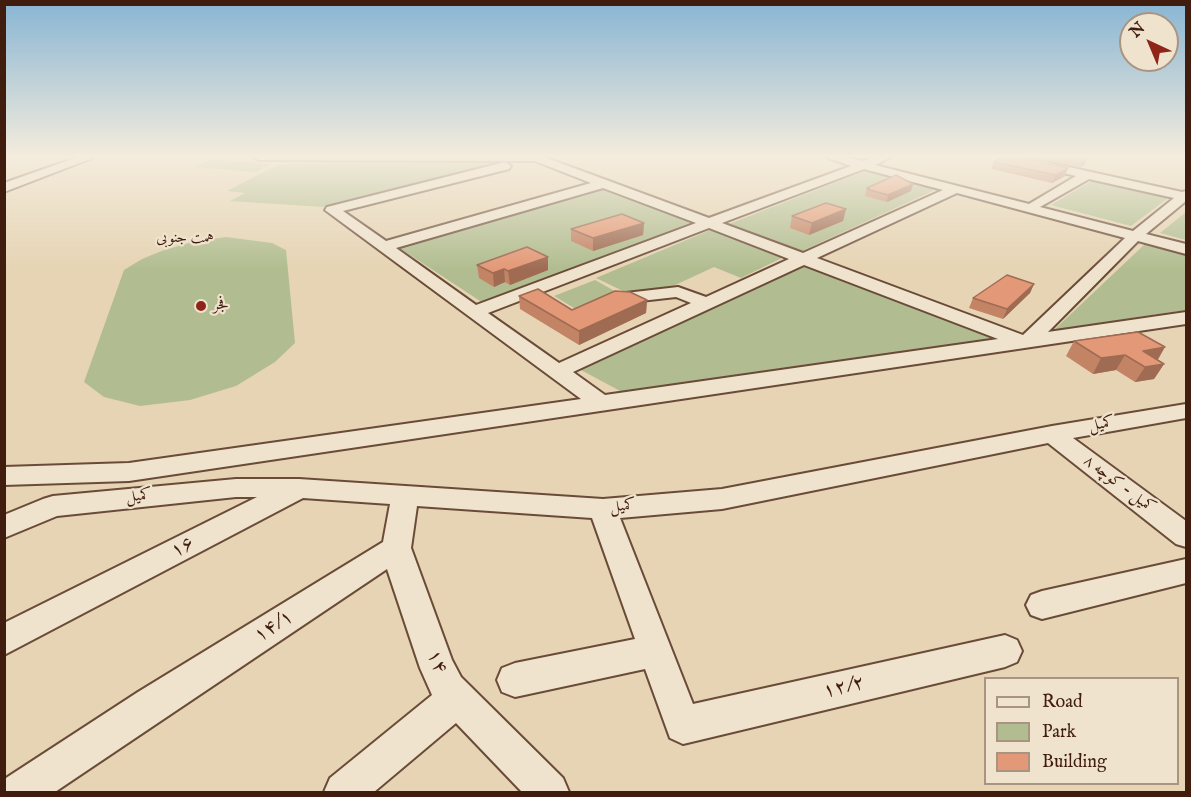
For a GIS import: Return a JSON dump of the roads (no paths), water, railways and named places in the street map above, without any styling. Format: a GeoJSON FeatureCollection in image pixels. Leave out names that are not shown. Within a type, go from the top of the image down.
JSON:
{"type":"FeatureCollection","features":[{"type":"Feature","properties":{"kind":"street"},"geometry":{"type":"LineString","coordinates":[[393,194],[332,210],[603,404]]}},
{"type":"Feature","properties":{"kind":"street"},"geometry":{"type":"LineString","coordinates":[[383,247],[566,194]]}},
{"type":"Feature","properties":{"kind":"street"},"geometry":{"type":"LineString","coordinates":[[636,194],[1026,343]]}},
{"type":"Feature","properties":{"kind":"street"},"geometry":{"type":"LineString","coordinates":[[474,312],[785,194]]}},
{"type":"Feature","properties":{"kind":"street"},"geometry":{"type":"LineString","coordinates":[[558,371],[945,194]]}},
{"type":"Feature","properties":{"kind":"street"},"geometry":{"type":"LineString","coordinates":[[977,194],[1138,234],[1186,243]]}},
{"type":"Feature","properties":{"kind":"street"},"geometry":{"type":"LineString","coordinates":[[999,194],[1186,249]]}},
{"type":"Feature","properties":{"kind":"street"},"geometry":{"type":"LineString","coordinates":[[1036,204],[1053,194]]}},
{"type":"Feature","properties":{"kind":"street"},"geometry":{"type":"LineString","coordinates":[[1026,343],[1138,234],[1186,196]]}},
{"type":"Feature","properties":{"kind":"street"},"geometry":{"type":"LineString","coordinates":[[623,298],[678,292],[706,303]]}},
{"type":"Feature","properties":{"kind":"street"},"geometry":{"type":"LineString","coordinates":[[4,476],[129,472],[1186,318]]}},
{"type":"Feature","properties":{"kind":"street","name":"کمیل"},"geometry":{"type":"LineString","coordinates":[[4,527],[53,506],[236,488],[299,488],[603,509],[722,499],[1052,434],[1186,411]]}},
{"type":"Feature","properties":{"kind":"street","name":"کمیل - کوچه ۸"},"geometry":{"type":"LineString","coordinates":[[1052,434],[1186,536]]}},
{"type":"Feature","properties":{"kind":"street","name":"۱۶"},"geometry":{"type":"LineString","coordinates":[[4,640],[299,488]]}},
{"type":"Feature","properties":{"kind":"street","name":"۱۴"},"geometry":{"type":"LineString","coordinates":[[405,495],[396,548],[437,668],[448,689],[549,792]]}},
{"type":"Feature","properties":{"kind":"street"},"geometry":{"type":"LineString","coordinates":[[515,680],[655,651],[603,509]]}},
{"type":"Feature","properties":{"kind":"street","name":"۱۴/۱"},"geometry":{"type":"LineString","coordinates":[[20,792],[396,548]]}},
{"type":"Feature","properties":{"kind":"street"},"geometry":{"type":"LineString","coordinates":[[1042,605],[1186,571]]}},
{"type":"Feature","properties":{"kind":"street","name":"۱۲/۲"},"geometry":{"type":"LineString","coordinates":[[655,651],[683,724],[1005,651]]}},
{"type":"Feature","properties":{"kind":"street"},"geometry":{"type":"LineString","coordinates":[[344,792],[457,698]]}},
{"type":"Feature","properties":{"kind":"place","name":"فجر"},"geometry":{"type":"Point","coordinates":[201,306]}},
{"type":"Feature","properties":{"kind":"district","name":"همت جنوبی"},"geometry":{"type":"Point","coordinates":[185,239]}}]}
